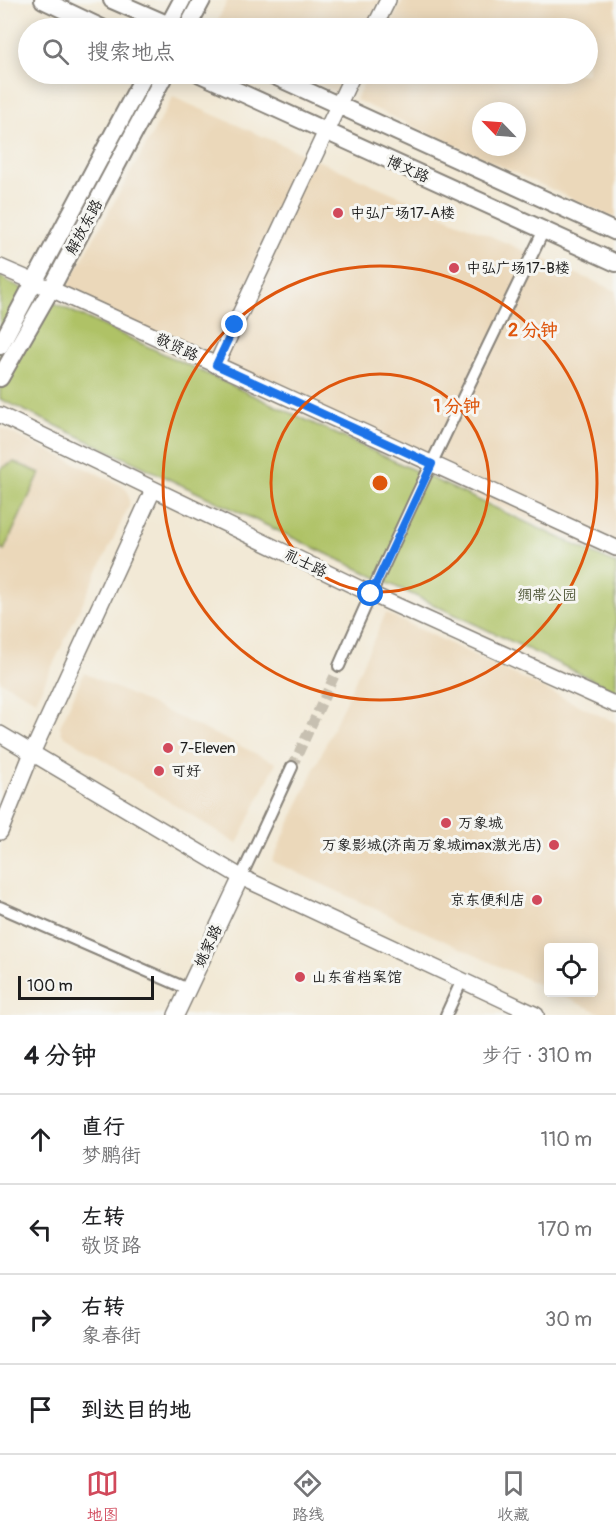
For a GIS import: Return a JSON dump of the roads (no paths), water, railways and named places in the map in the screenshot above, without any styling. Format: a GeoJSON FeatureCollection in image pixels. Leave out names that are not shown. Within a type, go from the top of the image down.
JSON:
{"type":"FeatureCollection","features":[{"type":"Feature","properties":{"kind":"main road"},"geometry":{"type":"LineString","coordinates":[[43,0],[81,18]]}},
{"type":"Feature","properties":{"kind":"main road"},"geometry":{"type":"LineString","coordinates":[[112,0],[151,18]]}},
{"type":"Feature","properties":{"kind":"main road"},"geometry":{"type":"LineString","coordinates":[[175,18],[182,0]]}},
{"type":"Feature","properties":{"kind":"main road"},"geometry":{"type":"LineString","coordinates":[[192,18],[202,0]]}},
{"type":"Feature","properties":{"kind":"main road","name":"解放东路"},"geometry":{"type":"LineString","coordinates":[[0,346],[140,84]]}},
{"type":"Feature","properties":{"kind":"main road","name":"解放东路"},"geometry":{"type":"LineString","coordinates":[[0,378],[51,289],[160,84]]}},
{"type":"Feature","properties":{"kind":"main road","name":"博文路"},"geometry":{"type":"LineString","coordinates":[[222,84],[616,263]]}},
{"type":"Feature","properties":{"kind":"main road","name":"博文路"},"geometry":{"type":"LineString","coordinates":[[292,84],[616,232]]}},
{"type":"Feature","properties":{"kind":"street"},"geometry":{"type":"LineString","coordinates":[[379,18],[388,0]]}},
{"type":"Feature","properties":{"kind":"street"},"geometry":{"type":"LineString","coordinates":[[216,365],[348,84]]}},
{"type":"Feature","properties":{"kind":"street"},"geometry":{"type":"LineString","coordinates":[[339,666],[543,230]]}},
{"type":"Feature","properties":{"kind":"street","name":"敬贤路"},"geometry":{"type":"LineString","coordinates":[[0,267],[616,548]]}},
{"type":"Feature","properties":{"kind":"street","name":"礼士路"},"geometry":{"type":"LineString","coordinates":[[0,415],[371,594],[616,705]]}},
{"type":"Feature","properties":{"kind":"street"},"geometry":{"type":"LineString","coordinates":[[0,832],[32,753],[153,490]]}},
{"type":"Feature","properties":{"kind":"street"},"geometry":{"type":"LineString","coordinates":[[0,734],[241,877],[536,1015]]}},
{"type":"Feature","properties":{"kind":"street"},"geometry":{"type":"LineString","coordinates":[[241,877],[292,767]]}},
{"type":"Feature","properties":{"kind":"street","name":"姚家路"},"geometry":{"type":"LineString","coordinates":[[176,1015],[241,877]]}},
{"type":"Feature","properties":{"kind":"street"},"geometry":{"type":"LineString","coordinates":[[0,907],[188,989]]}},
{"type":"Feature","properties":{"kind":"street"},"geometry":{"type":"LineString","coordinates":[[446,1015],[462,980]]}},
{"type":"Feature","properties":{"kind":"tunnel"},"geometry":{"type":"LineString","coordinates":[[292,767],[339,666]]}},
{"type":"Feature","properties":{"kind":"place","name":"中弘广场17-A楼"},"geometry":{"type":"Point","coordinates":[338,213]}},
{"type":"Feature","properties":{"kind":"place","name":"中弘广场17-B楼"},"geometry":{"type":"Point","coordinates":[454,268]}},
{"type":"Feature","properties":{"kind":"place","name":"7-Eleven"},"geometry":{"type":"Point","coordinates":[168,748]}},
{"type":"Feature","properties":{"kind":"place","name":"可好"},"geometry":{"type":"Point","coordinates":[159,771]}},
{"type":"Feature","properties":{"kind":"place","name":"万象城"},"geometry":{"type":"Point","coordinates":[446,823]}},
{"type":"Feature","properties":{"kind":"place","name":"万象影城(济南万象城imax激光店)"},"geometry":{"type":"Point","coordinates":[554,845]}},
{"type":"Feature","properties":{"kind":"place","name":"京东便利店"},"geometry":{"type":"Point","coordinates":[537,900]}},
{"type":"Feature","properties":{"kind":"place","name":"山东省档案馆"},"geometry":{"type":"Point","coordinates":[300,977]}},
{"type":"Feature","properties":{"kind":"park label","name":"绸带公园"},"geometry":{"type":"Point","coordinates":[547,595]}}]}
